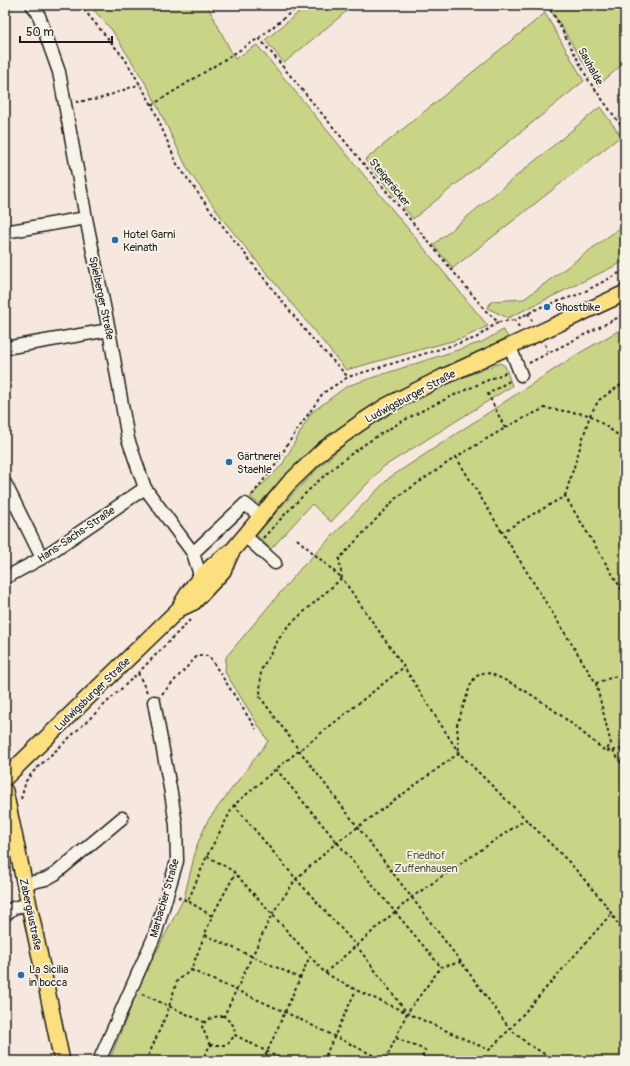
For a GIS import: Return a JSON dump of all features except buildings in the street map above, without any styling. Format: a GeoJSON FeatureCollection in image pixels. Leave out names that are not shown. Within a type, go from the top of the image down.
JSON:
{"type":"FeatureCollection","features":[{"type":"Feature","properties":{"kind":"main road","name":"Ludwigsburger Straße"},"geometry":{"type":"LineString","coordinates":[[179,609],[198,572],[250,540],[260,516],[288,484],[324,449],[360,423],[386,406],[625,293]]}},
{"type":"Feature","properties":{"kind":"main road","name":"Ludwigsburger Straße"},"geometry":{"type":"LineString","coordinates":[[5,778],[179,609],[194,602],[223,571],[232,551]]}},
{"type":"Feature","properties":{"kind":"main road","name":"Zabergäustraße"},"geometry":{"type":"LineString","coordinates":[[5,791],[62,1061]]}},
{"type":"Feature","properties":{"kind":"street","name":"Spielberger Straße"},"geometry":{"type":"LineString","coordinates":[[32,5],[38,13],[59,72],[86,218],[110,330],[128,439],[145,488],[193,553],[198,572]]}},
{"type":"Feature","properties":{"kind":"street"},"geometry":{"type":"LineString","coordinates":[[5,232],[86,218]]}},
{"type":"Feature","properties":{"kind":"street"},"geometry":{"type":"LineString","coordinates":[[5,348],[110,330]]}},
{"type":"Feature","properties":{"kind":"street"},"geometry":{"type":"LineString","coordinates":[[510,347],[520,371]]}},
{"type":"Feature","properties":{"kind":"street"},"geometry":{"type":"LineString","coordinates":[[5,483],[42,558]]}},
{"type":"Feature","properties":{"kind":"street","name":"Hans-Sachs-Straße"},"geometry":{"type":"LineString","coordinates":[[5,578],[42,558],[145,488]]}},
{"type":"Feature","properties":{"kind":"street"},"geometry":{"type":"LineString","coordinates":[[193,553],[245,504],[260,516]]}},
{"type":"Feature","properties":{"kind":"street"},"geometry":{"type":"LineString","coordinates":[[250,540],[276,563]]}},
{"type":"Feature","properties":{"kind":"street","name":"Marbacher Straße"},"geometry":{"type":"LineString","coordinates":[[99,1061],[155,935],[177,861],[176,826],[154,702]]}},
{"type":"Feature","properties":{"kind":"street"},"geometry":{"type":"LineString","coordinates":[[25,884],[46,879],[54,874],[122,818]]}},
{"type":"Feature","properties":{"kind":"street"},"geometry":{"type":"LineString","coordinates":[[5,915],[13,908],[29,904]]}},
{"type":"Feature","properties":{"kind":"path"},"geometry":{"type":"LineString","coordinates":[[80,5],[125,60],[140,84],[152,105],[177,164],[211,211],[308,334],[348,378]]}},
{"type":"Feature","properties":{"kind":"path"},"geometry":{"type":"LineString","coordinates":[[152,105],[260,38],[300,5]]}},
{"type":"Feature","properties":{"kind":"path","name":"Sauhalde"},"geometry":{"type":"LineString","coordinates":[[546,5],[556,19],[589,80],[625,131]]}},
{"type":"Feature","properties":{"kind":"path","name":"Steigeräcker"},"geometry":{"type":"LineString","coordinates":[[260,38],[486,312],[498,322]]}},
{"type":"Feature","properties":{"kind":"path"},"geometry":{"type":"LineString","coordinates":[[65,104],[99,99],[140,84]]}},
{"type":"Feature","properties":{"kind":"path"},"geometry":{"type":"LineString","coordinates":[[528,313],[580,294],[625,270]]}},
{"type":"Feature","properties":{"kind":"path"},"geometry":{"type":"LineString","coordinates":[[505,428],[488,394],[520,371],[625,314]]}},
{"type":"Feature","properties":{"kind":"path"},"geometry":{"type":"LineString","coordinates":[[245,504],[277,463],[323,393],[348,378],[476,338],[498,322],[515,320]]}},
{"type":"Feature","properties":{"kind":"path"},"geometry":{"type":"LineString","coordinates":[[250,540],[338,465],[373,439],[446,399],[520,371]]}},
{"type":"Feature","properties":{"kind":"path"},"geometry":{"type":"LineString","coordinates":[[502,532],[565,496],[590,415],[599,400],[625,382]]}},
{"type":"Feature","properties":{"kind":"path"},"geometry":{"type":"LineString","coordinates":[[342,578],[339,559],[396,498],[456,457],[505,428],[545,408],[590,415],[618,435],[625,444]]}},
{"type":"Feature","properties":{"kind":"path"},"geometry":{"type":"LineString","coordinates":[[456,457],[596,683],[611,744],[605,751]]}},
{"type":"Feature","properties":{"kind":"path"},"geometry":{"type":"LineString","coordinates":[[565,496],[625,595]]}},
{"type":"Feature","properties":{"kind":"path"},"geometry":{"type":"LineString","coordinates":[[297,539],[342,578],[404,666],[459,753],[571,864],[611,914],[625,941]]}},
{"type":"Feature","properties":{"kind":"path"},"geometry":{"type":"LineString","coordinates":[[342,578],[288,626],[278,640],[261,670],[260,697],[510,1029],[528,1044],[556,1061]]}},
{"type":"Feature","properties":{"kind":"path"},"geometry":{"type":"LineString","coordinates":[[33,772],[138,673],[192,617]]}},
{"type":"Feature","properties":{"kind":"path"},"geometry":{"type":"LineString","coordinates":[[138,673],[154,702],[198,655],[209,656],[256,729]]}},
{"type":"Feature","properties":{"kind":"path"},"geometry":{"type":"LineString","coordinates":[[212,916],[188,901],[207,856],[234,805],[299,750],[404,666]]}},
{"type":"Feature","properties":{"kind":"path"},"geometry":{"type":"LineString","coordinates":[[459,753],[457,725],[470,686],[475,677],[485,672],[501,677],[558,713],[605,751],[625,749]]}},
{"type":"Feature","properties":{"kind":"path"},"geometry":{"type":"LineString","coordinates":[[596,683],[625,673]]}},
{"type":"Feature","properties":{"kind":"path"},"geometry":{"type":"LineString","coordinates":[[613,750],[625,770]]}},
{"type":"Feature","properties":{"kind":"path"},"geometry":{"type":"LineString","coordinates":[[224,1016],[272,914],[296,879],[336,843],[459,753]]}},
{"type":"Feature","properties":{"kind":"path"},"geometry":{"type":"LineString","coordinates":[[276,769],[336,843],[396,912],[441,967]]}},
{"type":"Feature","properties":{"kind":"path"},"geometry":{"type":"LineString","coordinates":[[234,805],[296,879],[356,945],[407,1013]]}},
{"type":"Feature","properties":{"kind":"path"},"geometry":{"type":"LineString","coordinates":[[325,973],[412,897],[526,818]]}},
{"type":"Feature","properties":{"kind":"path"},"geometry":{"type":"LineString","coordinates":[[207,856],[235,874],[325,973],[356,990],[489,1050],[510,1029],[611,914]]}},
{"type":"Feature","properties":{"kind":"path"},"geometry":{"type":"LineString","coordinates":[[146,1061],[177,981],[191,970],[212,916],[235,874]]}},
{"type":"Feature","properties":{"kind":"path"},"geometry":{"type":"LineString","coordinates":[[205,935],[300,978]]}},
{"type":"Feature","properties":{"kind":"path"},"geometry":{"type":"LineString","coordinates":[[263,1061],[310,956]]}},
{"type":"Feature","properties":{"kind":"path"},"geometry":{"type":"LineString","coordinates":[[191,970],[335,1035],[385,1061],[407,1013],[441,967],[461,962]]}},
{"type":"Feature","properties":{"kind":"path"},"geometry":{"type":"LineString","coordinates":[[132,989],[204,1022]]}},
{"type":"Feature","properties":{"kind":"path"},"geometry":{"type":"LineString","coordinates":[[323,1061],[356,990]]}},
{"type":"Feature","properties":{"kind":"path"},"geometry":{"type":"LineString","coordinates":[[216,1016],[224,1016],[234,1026],[235,1035],[227,1045],[210,1045],[202,1027],[204,1022],[216,1016]]}},
{"type":"Feature","properties":{"kind":"path"},"geometry":{"type":"LineString","coordinates":[[235,1035],[267,1053],[285,1061]]}},
{"type":"Feature","properties":{"kind":"path"},"geometry":{"type":"LineString","coordinates":[[396,1038],[425,1050],[421,1061]]}},
{"type":"Feature","properties":{"kind":"path"},"geometry":{"type":"LineString","coordinates":[[202,1061],[210,1045]]}},
{"type":"Feature","properties":{"kind":"green space"},"geometry":{"type":"Polygon","coordinates":[[[89,5],[207,5],[235,59],[257,45],[488,326],[463,338],[346,370],[224,221],[188,170],[149,89],[112,30],[89,5]]]}},
{"type":"Feature","properties":{"kind":"green space"},"geometry":{"type":"Polygon","coordinates":[[[308,5],[354,5],[284,63],[265,40],[308,5]]]}},
{"type":"Feature","properties":{"kind":"green space"},"geometry":{"type":"Polygon","coordinates":[[[548,5],[625,5],[625,62],[598,86],[548,5]]]}},
{"type":"Feature","properties":{"kind":"green space"},"geometry":{"type":"Polygon","coordinates":[[[545,13],[584,81],[413,219],[365,160],[545,13]]]}},
{"type":"Feature","properties":{"kind":"green space"},"geometry":{"type":"Polygon","coordinates":[[[600,107],[621,136],[453,268],[433,245],[600,107]]]}},
{"type":"Feature","properties":{"kind":"green space"},"geometry":{"type":"Polygon","coordinates":[[[625,224],[625,261],[508,318],[487,308],[492,301],[524,299],[625,224]]]}},
{"type":"Feature","properties":{"kind":"green space","name":"Friedhof Zuffenhausen"},"geometry":{"type":"Polygon","coordinates":[[[625,327],[625,1061],[109,1061],[141,982],[184,898],[197,845],[208,820],[268,741],[225,672],[226,657],[301,568],[389,478],[576,355],[625,327]]]}},
{"type":"Feature","properties":{"kind":"green space"},"geometry":{"type":"Polygon","coordinates":[[[503,330],[508,337],[371,406],[320,445],[282,479],[259,504],[250,497],[282,465],[311,413],[347,386],[482,342],[503,330]]]}},
{"type":"Feature","properties":{"kind":"green space"},"geometry":{"type":"Polygon","coordinates":[[[500,363],[505,366],[512,386],[383,467],[331,522],[312,504],[271,549],[256,535],[321,466],[349,441],[379,418],[412,400],[447,384],[500,363]]]}},
{"type":"Feature","properties":{"kind":"place","name":"Hotel Garni Keinath"},"geometry":{"type":"Point","coordinates":[115,240]}},
{"type":"Feature","properties":{"kind":"place","name":"Ghostbike"},"geometry":{"type":"Point","coordinates":[547,307]}},
{"type":"Feature","properties":{"kind":"place","name":"Gärtnerei Staehle"},"geometry":{"type":"Point","coordinates":[229,462]}},
{"type":"Feature","properties":{"kind":"place","name":"La Sicilia in bocca"},"geometry":{"type":"Point","coordinates":[21,975]}}]}
